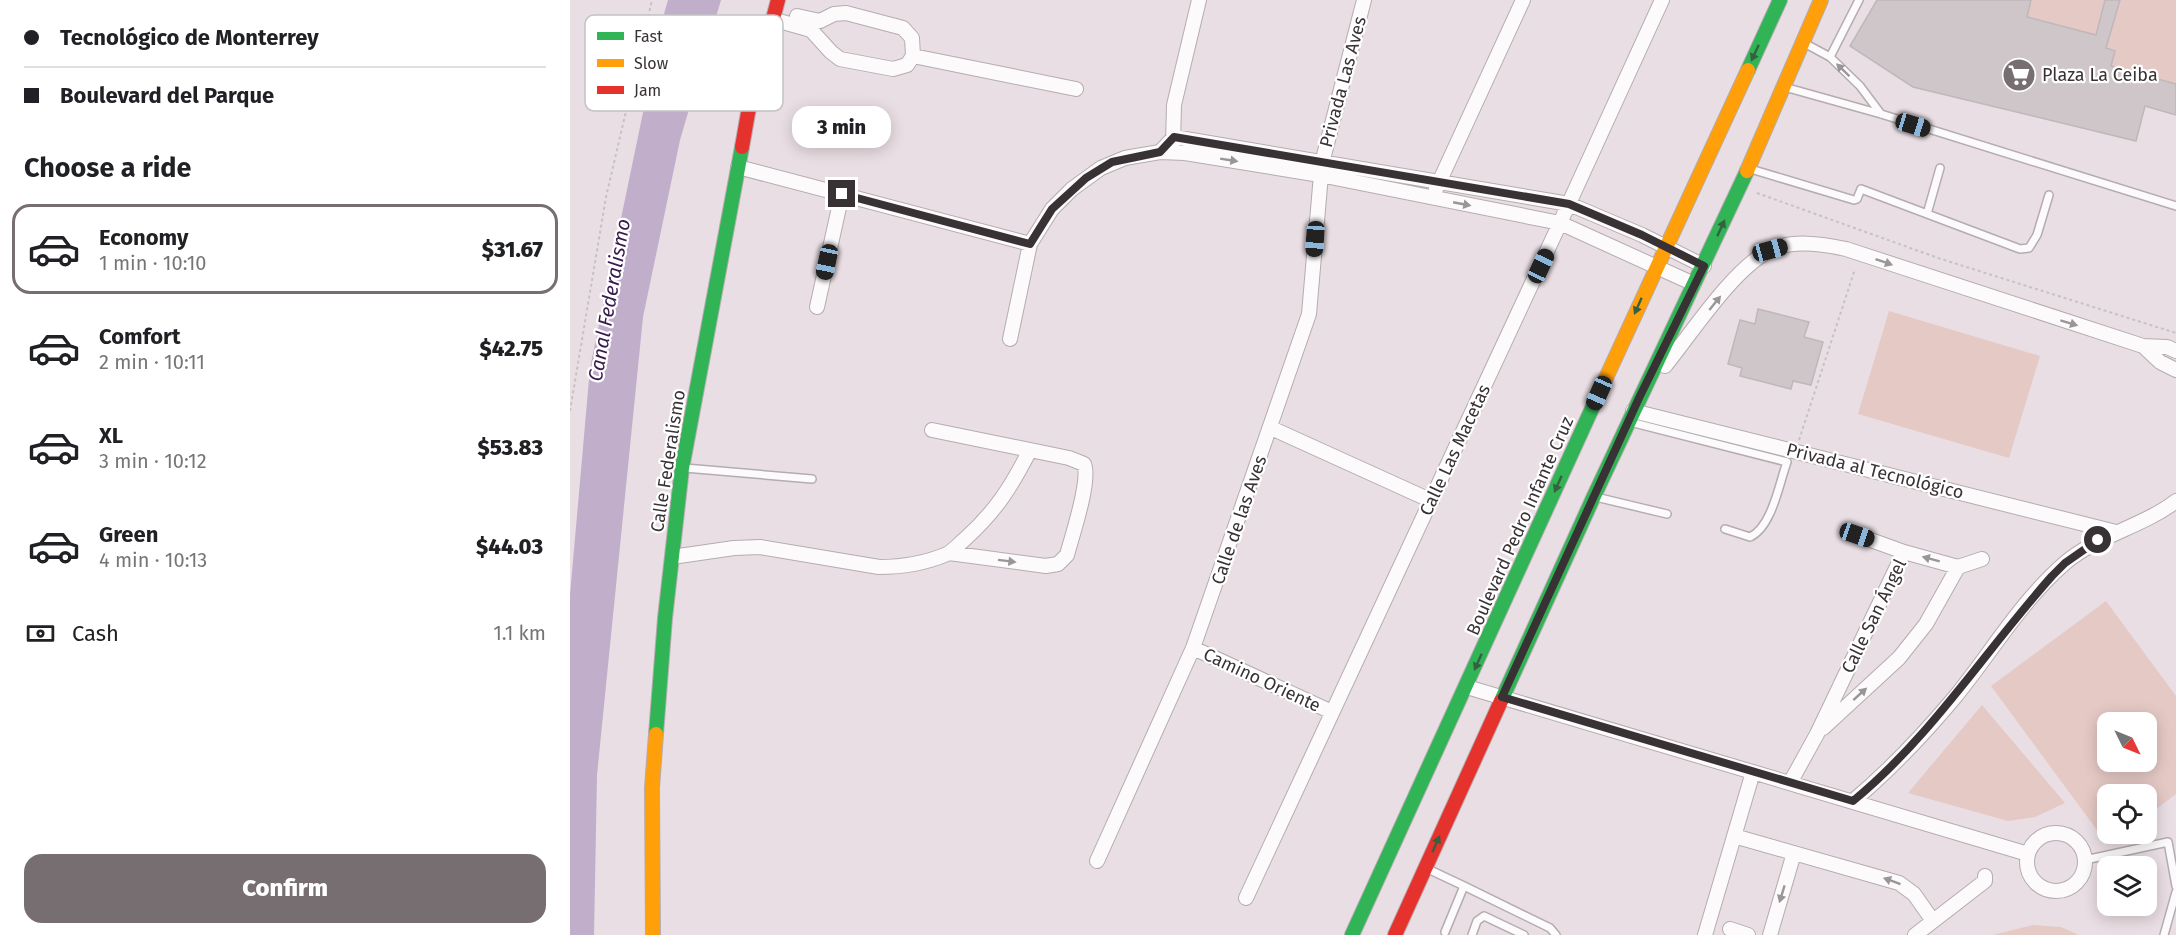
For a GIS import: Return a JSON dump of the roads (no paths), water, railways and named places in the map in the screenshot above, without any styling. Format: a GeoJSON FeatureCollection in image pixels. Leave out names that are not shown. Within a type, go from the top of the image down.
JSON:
{"type":"FeatureCollection","features":[{"type":"Feature","properties":{"kind":"main road","name":"Boulevard Pedro Infante Cruz"},"geometry":{"type":"LineString","coordinates":[[1352,935],[1467,687],[1655,267],[1780,0]]}},
{"type":"Feature","properties":{"kind":"main road"},"geometry":{"type":"LineString","coordinates":[[1395,935],[1594,496],[1749,168],[1821,0]]}},
{"type":"Feature","properties":{"kind":"main road","name":"Calle Federalismo"},"geometry":{"type":"LineString","coordinates":[[653,935],[652,788],[665,618],[682,468],[749,111]]}},
{"type":"Feature","properties":{"kind":"street"},"geometry":{"type":"LineString","coordinates":[[1166,152],[1174,137],[1174,105],[1200,0]]}},
{"type":"Feature","properties":{"kind":"street","name":"Privada Las Aves"},"geometry":{"type":"LineString","coordinates":[[1321,169],[1364,0]]}},
{"type":"Feature","properties":{"kind":"street"},"geometry":{"type":"LineString","coordinates":[[1434,199],[1438,183],[1523,0]]}},
{"type":"Feature","properties":{"kind":"street","name":"Calle Las Macetas"},"geometry":{"type":"LineString","coordinates":[[1246,898],[1432,501],[1662,0]]}},
{"type":"Feature","properties":{"kind":"street"},"geometry":{"type":"LineString","coordinates":[[775,10],[815,21],[834,14],[846,13],[903,28],[912,38],[912,56],[907,65],[893,69],[840,59],[811,30],[775,10]]}},
{"type":"Feature","properties":{"kind":"street"},"geometry":{"type":"LineString","coordinates":[[822,42],[825,24],[834,14]]}},
{"type":"Feature","properties":{"kind":"street"},"geometry":{"type":"LineString","coordinates":[[912,56],[1076,89]]}},
{"type":"Feature","properties":{"kind":"street"},"geometry":{"type":"LineString","coordinates":[[1174,137],[1321,169],[1434,199],[1560,223],[1694,284]]}},
{"type":"Feature","properties":{"kind":"street"},"geometry":{"type":"LineString","coordinates":[[1010,339],[1030,244],[1052,209],[1086,178],[1112,162],[1166,152],[1438,183],[1569,204],[1591,212],[1704,266]]}},
{"type":"Feature","properties":{"kind":"street"},"geometry":{"type":"LineString","coordinates":[[738,167],[1030,244]]}},
{"type":"Feature","properties":{"kind":"street","name":"Calle de las Aves"},"geometry":{"type":"LineString","coordinates":[[1097,861],[1193,648],[1309,314],[1321,169]]}},
{"type":"Feature","properties":{"kind":"street"},"geometry":{"type":"LineString","coordinates":[[817,307],[842,194]]}},
{"type":"Feature","properties":{"kind":"street"},"geometry":{"type":"LineString","coordinates":[[1634,410],[1731,282],[1750,263],[1770,250],[1790,245],[1812,243],[1846,249],[2143,346],[2167,347],[2176,351]]}},
{"type":"Feature","properties":{"kind":"street"},"geometry":{"type":"LineString","coordinates":[[2143,346],[2160,362],[2176,370]]}},
{"type":"Feature","properties":{"kind":"street","name":"Privada al Tecnológico"},"geometry":{"type":"LineString","coordinates":[[1634,410],[2116,532]]}},
{"type":"Feature","properties":{"kind":"street"},"geometry":{"type":"LineString","coordinates":[[1271,428],[1432,501]]}},
{"type":"Feature","properties":{"kind":"street"},"geometry":{"type":"LineString","coordinates":[[672,557],[734,548],[760,547],[879,567],[908,565],[949,554],[1046,566],[1053,566],[1064,560],[1085,486],[1084,465],[1077,461],[1030,450],[932,430]]}},
{"type":"Feature","properties":{"kind":"street"},"geometry":{"type":"LineString","coordinates":[[949,554],[982,524],[1006,495],[1030,450]]}},
{"type":"Feature","properties":{"kind":"street"},"geometry":{"type":"LineString","coordinates":[[1853,801],[1878,781],[1955,697],[2052,576],[2081,551],[2116,532],[2144,521],[2176,501]]}},
{"type":"Feature","properties":{"kind":"street"},"geometry":{"type":"LineString","coordinates":[[1857,535],[1904,552]]}},
{"type":"Feature","properties":{"kind":"street","name":"Calle San Ángel"},"geometry":{"type":"LineString","coordinates":[[1790,783],[1817,734],[1904,552],[1959,567],[1926,624],[1899,658],[1817,734]]}},
{"type":"Feature","properties":{"kind":"street"},"geometry":{"type":"LineString","coordinates":[[1959,567],[1982,559]]}},
{"type":"Feature","properties":{"kind":"street","name":"Camino Oriente"},"geometry":{"type":"LineString","coordinates":[[1193,648],[1332,711]]}},
{"type":"Feature","properties":{"kind":"street"},"geometry":{"type":"LineString","coordinates":[[1467,687],[2028,854]]}},
{"type":"Feature","properties":{"kind":"street"},"geometry":{"type":"LineString","coordinates":[[1705,935],[1753,772]]}},
{"type":"Feature","properties":{"kind":"street"},"geometry":{"type":"LineString","coordinates":[[2055,832],[2066,834],[2075,838],[2082,846],[2085,860],[2083,875],[2068,889],[2047,890],[2037,885],[2031,877],[2027,867],[2028,854],[2036,840],[2045,834],[2055,832]]}},
{"type":"Feature","properties":{"kind":"street"},"geometry":{"type":"LineString","coordinates":[[1734,836],[1899,883],[1914,894],[1934,921]]}},
{"type":"Feature","properties":{"kind":"street"},"geometry":{"type":"LineString","coordinates":[[1770,935],[1794,853]]}},
{"type":"Feature","properties":{"kind":"street"},"geometry":{"type":"LineString","coordinates":[[1915,935],[1985,881],[1985,876]]}},
{"type":"Feature","properties":{"kind":"street"},"geometry":{"type":"LineString","coordinates":[[1730,929],[1748,935]]}},
{"type":"Feature","properties":{"kind":"lane"},"geometry":{"type":"LineString","coordinates":[[1830,57],[1859,0]]}},
{"type":"Feature","properties":{"kind":"lane"},"geometry":{"type":"LineString","coordinates":[[1803,42],[1830,57],[1860,86],[1881,114]]}},
{"type":"Feature","properties":{"kind":"lane"},"geometry":{"type":"LineString","coordinates":[[1784,87],[1881,114],[2176,206]]}},
{"type":"Feature","properties":{"kind":"lane"},"geometry":{"type":"LineString","coordinates":[[1749,168],[1854,200],[1857,199],[1861,189],[2020,249],[2029,248],[2035,242],[2049,195]]}},
{"type":"Feature","properties":{"kind":"lane"},"geometry":{"type":"LineString","coordinates":[[1927,213],[1940,168]]}},
{"type":"Feature","properties":{"kind":"lane"},"geometry":{"type":"LineString","coordinates":[[1634,410],[1787,462],[1769,518],[1762,529],[1750,537],[1725,529]]}},
{"type":"Feature","properties":{"kind":"lane"},"geometry":{"type":"LineString","coordinates":[[682,468],[812,479]]}},
{"type":"Feature","properties":{"kind":"lane"},"geometry":{"type":"LineString","coordinates":[[1594,496],[1667,514]]}},
{"type":"Feature","properties":{"kind":"lane"},"geometry":{"type":"LineString","coordinates":[[2085,860],[2176,839]]}},
{"type":"Feature","properties":{"kind":"lane"},"geometry":{"type":"LineString","coordinates":[[2168,842],[2176,886]]}},
{"type":"Feature","properties":{"kind":"lane"},"geometry":{"type":"LineString","coordinates":[[1425,868],[1550,928],[1556,935]]}},
{"type":"Feature","properties":{"kind":"lane"},"geometry":{"type":"LineString","coordinates":[[1445,932],[1464,886]]}},
{"type":"Feature","properties":{"kind":"lane"},"geometry":{"type":"LineString","coordinates":[[2164,935],[2176,892]]}},
{"type":"Feature","properties":{"kind":"lane"},"geometry":{"type":"LineString","coordinates":[[1472,935],[1477,921],[1484,916],[1524,935]]}},
{"type":"Feature","properties":{"kind":"water"},"geometry":{"type":"Polygon","coordinates":[[[668,0],[721,0],[717,15],[664,15],[668,0]]]}},
{"type":"Feature","properties":{"kind":"water","name":"Canal Federalismo"},"geometry":{"type":"Polygon","coordinates":[[[643,111],[688,111],[680,140],[643,317],[597,775],[594,935],[570,935],[570,595],[590,368],[643,111]]]}},
{"type":"Feature","properties":{"kind":"place","name":"Plaza La Ceiba"},"geometry":{"type":"Point","coordinates":[2019,75]}}]}
